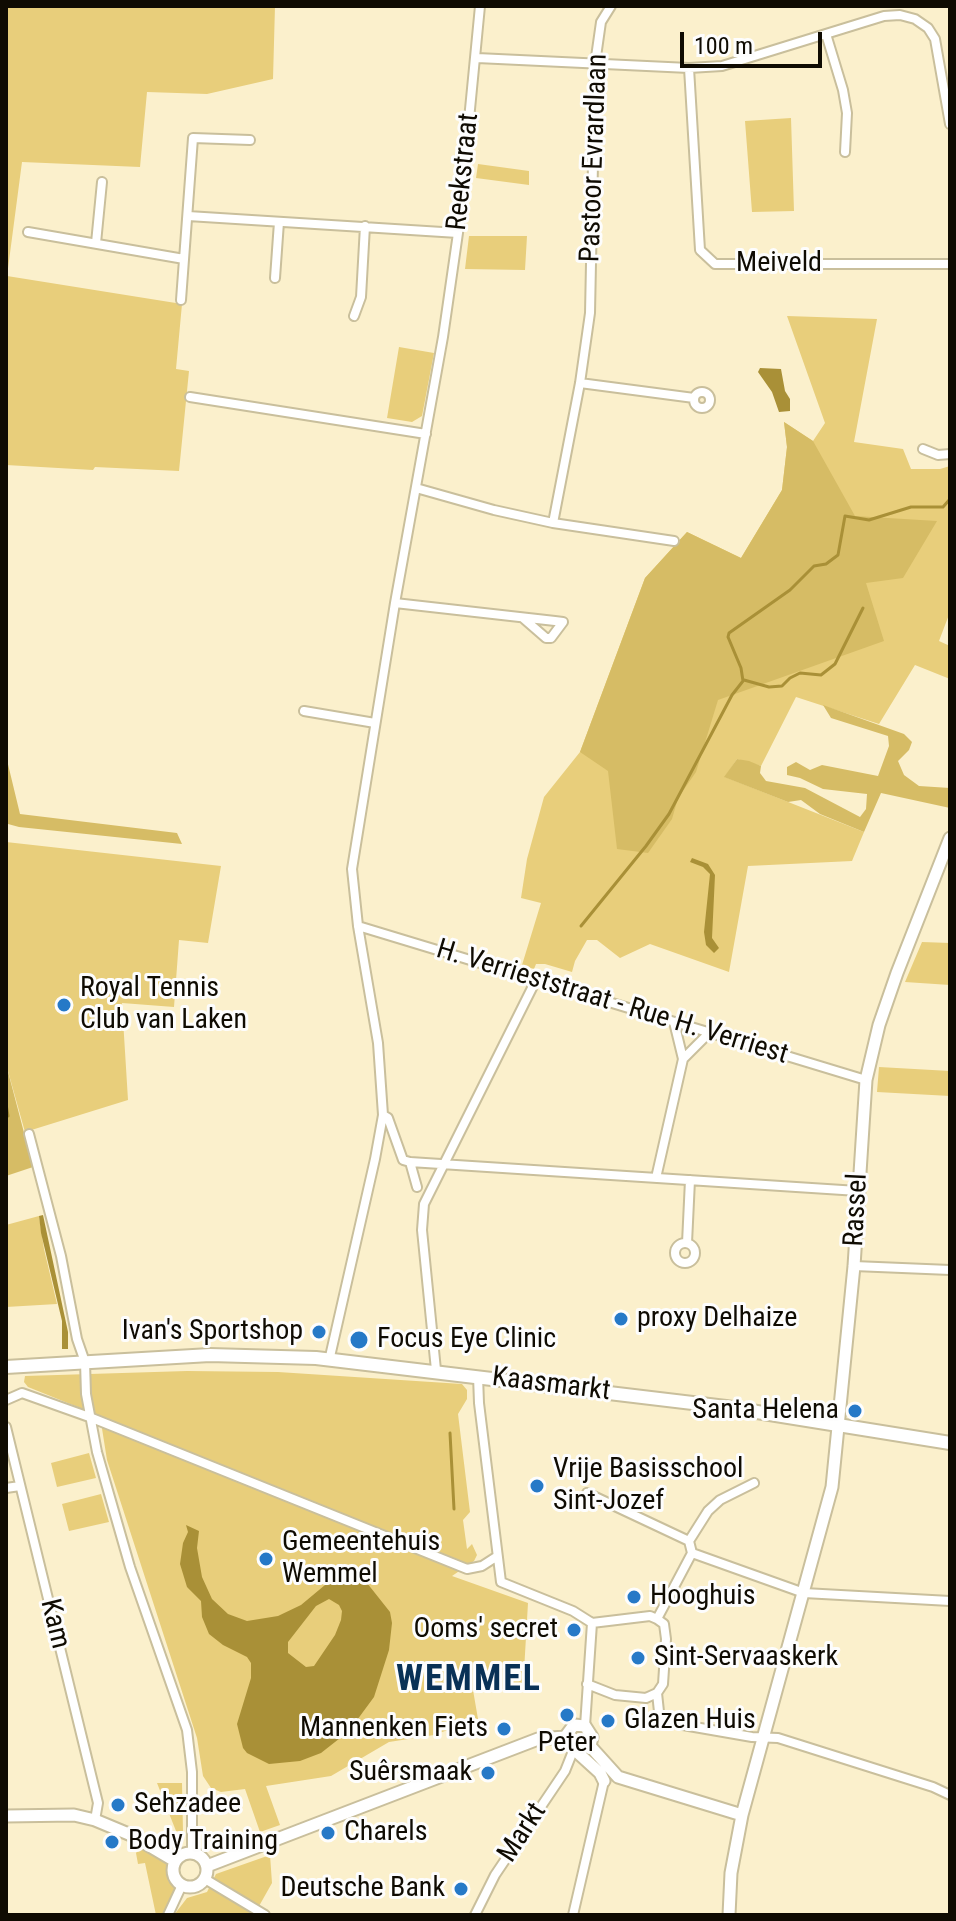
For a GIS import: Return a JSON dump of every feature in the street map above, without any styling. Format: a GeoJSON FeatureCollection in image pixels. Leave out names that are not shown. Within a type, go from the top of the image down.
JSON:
{"type":"FeatureCollection","features":[{"type":"Feature","properties":{"kind":"main road","name":"Kaasmarkt"},"geometry":{"type":"LineString","coordinates":[[6,1367],[210,1355],[316,1358],[726,1407],[950,1443]]}},
{"type":"Feature","properties":{"kind":"street","name":"Reekstraat"},"geometry":{"type":"LineString","coordinates":[[383,1115],[378,1043],[358,926],[352,869],[395,603],[443,337],[458,233],[480,6]]}},
{"type":"Feature","properties":{"kind":"street","name":"Pastoor Evrardlaan"},"geometry":{"type":"LineString","coordinates":[[553,523],[590,313],[595,64],[601,22],[611,6]]}},
{"type":"Feature","properties":{"kind":"street"},"geometry":{"type":"LineString","coordinates":[[477,58],[689,68],[733,64],[884,16],[900,15],[915,19],[928,28],[935,39],[950,124]]}},
{"type":"Feature","properties":{"kind":"street"},"geometry":{"type":"LineString","coordinates":[[826,34],[847,113],[845,152]]}},
{"type":"Feature","properties":{"kind":"street","name":"Meiveld"},"geometry":{"type":"LineString","coordinates":[[689,68],[700,250],[715,264],[950,264]]}},
{"type":"Feature","properties":{"kind":"street"},"geometry":{"type":"LineString","coordinates":[[181,300],[193,138],[250,140]]}},
{"type":"Feature","properties":{"kind":"street"},"geometry":{"type":"LineString","coordinates":[[96,243],[102,182]]}},
{"type":"Feature","properties":{"kind":"street"},"geometry":{"type":"LineString","coordinates":[[188,216],[458,233]]}},
{"type":"Feature","properties":{"kind":"street"},"geometry":{"type":"LineString","coordinates":[[275,278],[279,222]]}},
{"type":"Feature","properties":{"kind":"street"},"geometry":{"type":"LineString","coordinates":[[354,316],[361,297],[365,226]]}},
{"type":"Feature","properties":{"kind":"street"},"geometry":{"type":"LineString","coordinates":[[28,232],[184,259]]}},
{"type":"Feature","properties":{"kind":"street"},"geometry":{"type":"LineString","coordinates":[[580,383],[694,398]]}},
{"type":"Feature","properties":{"kind":"street"},"geometry":{"type":"LineString","coordinates":[[190,397],[426,434]]}},
{"type":"Feature","properties":{"kind":"street"},"geometry":{"type":"LineString","coordinates":[[923,449],[938,455],[950,454]]}},
{"type":"Feature","properties":{"kind":"street"},"geometry":{"type":"LineString","coordinates":[[416,488],[553,523],[674,541]]}},
{"type":"Feature","properties":{"kind":"street"},"geometry":{"type":"LineString","coordinates":[[395,603],[523,618]]}},
{"type":"Feature","properties":{"kind":"street"},"geometry":{"type":"LineString","coordinates":[[304,711],[375,723]]}},
{"type":"Feature","properties":{"kind":"street","name":"Rassel"},"geometry":{"type":"LineString","coordinates":[[729,1915],[731,1873],[742,1815],[832,1487],[854,1266],[866,1080],[879,1025],[897,973],[950,838]]}},
{"type":"Feature","properties":{"kind":"street","name":"H. Verrieststraat - Rue H. Verriest"},"geometry":{"type":"LineString","coordinates":[[358,926],[866,1080]]}},
{"type":"Feature","properties":{"kind":"street"},"geometry":{"type":"LineString","coordinates":[[436,1370],[422,1230],[424,1204],[447,1164],[451,1149],[536,980]]}},
{"type":"Feature","properties":{"kind":"street"},"geometry":{"type":"LineString","coordinates":[[656,1178],[683,1059],[674,1022]]}},
{"type":"Feature","properties":{"kind":"street"},"geometry":{"type":"LineString","coordinates":[[683,1059],[710,1032]]}},
{"type":"Feature","properties":{"kind":"street"},"geometry":{"type":"LineString","coordinates":[[329,1361],[383,1115],[388,1118],[403,1160],[410,1162],[858,1191]]}},
{"type":"Feature","properties":{"kind":"street"},"geometry":{"type":"LineString","coordinates":[[29,1134],[85,1362],[86,1394],[97,1452],[130,1567],[187,1730],[192,1772],[192,1853]]}},
{"type":"Feature","properties":{"kind":"street"},"geometry":{"type":"LineString","coordinates":[[410,1162],[417,1187]]}},
{"type":"Feature","properties":{"kind":"street"},"geometry":{"type":"LineString","coordinates":[[687,1243],[690,1180]]}},
{"type":"Feature","properties":{"kind":"street"},"geometry":{"type":"LineString","coordinates":[[854,1266],[950,1270]]}},
{"type":"Feature","properties":{"kind":"street"},"geometry":{"type":"LineString","coordinates":[[478,1376],[501,1582],[573,1611],[592,1623],[650,1616],[664,1624],[663,1684],[657,1693],[646,1698],[615,1695],[587,1684]]}},
{"type":"Feature","properties":{"kind":"street"},"geometry":{"type":"LineString","coordinates":[[6,1400],[22,1393],[92,1418],[467,1569],[482,1566],[496,1557]]}},
{"type":"Feature","properties":{"kind":"street","name":"Kam"},"geometry":{"type":"LineString","coordinates":[[6,1427],[98,1803],[95,1820]]}},
{"type":"Feature","properties":{"kind":"street"},"geometry":{"type":"LineString","coordinates":[[657,1619],[692,1553],[689,1541],[708,1511],[720,1500],[754,1483]]}},
{"type":"Feature","properties":{"kind":"street"},"geometry":{"type":"LineString","coordinates":[[6,1488],[20,1486]]}},
{"type":"Feature","properties":{"kind":"street"},"geometry":{"type":"LineString","coordinates":[[587,1493],[689,1541]]}},
{"type":"Feature","properties":{"kind":"street"},"geometry":{"type":"LineString","coordinates":[[692,1553],[804,1593],[950,1601]]}},
{"type":"Feature","properties":{"kind":"street"},"geometry":{"type":"LineString","coordinates":[[592,1623],[585,1726],[591,1733],[590,1746],[618,1777],[742,1815]]}},
{"type":"Feature","properties":{"kind":"street"},"geometry":{"type":"LineString","coordinates":[[657,1693],[660,1721],[752,1737],[778,1738],[950,1795]]}},
{"type":"Feature","properties":{"kind":"street"},"geometry":{"type":"LineString","coordinates":[[573,1915],[604,1781],[600,1773],[565,1744],[570,1728],[574,1725],[585,1726]]}},
{"type":"Feature","properties":{"kind":"street"},"geometry":{"type":"LineString","coordinates":[[265,1915],[206,1872],[204,1860],[192,1853],[183,1854],[175,1861],[173,1875],[182,1885],[193,1888],[206,1872],[538,1739],[565,1737]]}},
{"type":"Feature","properties":{"kind":"street"},"geometry":{"type":"LineString","coordinates":[[575,1752],[590,1746]]}},
{"type":"Feature","properties":{"kind":"street","name":"Markt"},"geometry":{"type":"LineString","coordinates":[[475,1915],[495,1875],[575,1752]]}},
{"type":"Feature","properties":{"kind":"street"},"geometry":{"type":"LineString","coordinates":[[6,1816],[74,1815],[95,1820],[131,1835],[175,1861]]}},
{"type":"Feature","properties":{"kind":"street"},"geometry":{"type":"LineString","coordinates":[[168,1915],[182,1885]]}},
{"type":"Feature","properties":{"kind":"shaded area"},"geometry":{"type":"Polygon","coordinates":[[[6,6],[275,6],[273,79],[207,94],[147,92],[140,167],[22,162],[7,276],[182,304],[176,369],[189,371],[179,471],[6,465],[6,6]]]}},
{"type":"Feature","properties":{"kind":"shaded area"},"geometry":{"type":"Polygon","coordinates":[[[791,118],[794,211],[752,212],[745,121],[791,118]]]}},
{"type":"Feature","properties":{"kind":"shaded area"},"geometry":{"type":"Polygon","coordinates":[[[478,164],[529,171],[529,185],[476,178],[478,164]]]}},
{"type":"Feature","properties":{"kind":"shaded area"},"geometry":{"type":"Polygon","coordinates":[[[469,236],[527,236],[525,270],[465,269],[469,236]]]}},
{"type":"Feature","properties":{"kind":"shaded area"},"geometry":{"type":"Polygon","coordinates":[[[787,316],[877,319],[854,442],[903,449],[911,469],[950,466],[950,612],[939,641],[950,646],[950,679],[915,665],[879,724],[796,697],[761,766],[737,759],[725,777],[864,832],[852,861],[748,866],[729,972],[650,944],[620,958],[597,940],[587,940],[572,972],[545,964],[536,964],[534,969],[522,965],[541,903],[521,898],[527,859],[544,797],[580,752],[645,578],[687,532],[741,558],[782,490],[787,447],[784,422],[813,441],[825,423],[787,316]]]}},
{"type":"Feature","properties":{"kind":"shaded area"},"geometry":{"type":"Polygon","coordinates":[[[399,347],[434,353],[422,416],[412,422],[387,418],[399,347]]]}},
{"type":"Feature","properties":{"kind":"shaded area"},"geometry":{"type":"Polygon","coordinates":[[[760,368],[781,369],[785,391],[790,399],[790,411],[779,412],[772,392],[758,372],[760,368]]]}},
{"type":"Feature","properties":{"kind":"shaded area"},"geometry":{"type":"Polygon","coordinates":[[[784,422],[813,441],[855,516],[937,521],[903,578],[866,583],[884,641],[718,700],[696,772],[678,798],[672,819],[648,853],[617,849],[608,771],[580,752],[645,578],[687,532],[741,558],[782,490],[787,447],[784,422]]]}},
{"type":"Feature","properties":{"kind":"shaded area"},"geometry":{"type":"Polygon","coordinates":[[[823,705],[904,734],[912,742],[898,761],[904,775],[919,786],[950,788],[950,808],[881,793],[864,832],[820,814],[801,800],[788,802],[724,777],[737,759],[749,761],[761,766],[760,773],[766,781],[805,788],[860,817],[866,809],[867,794],[823,789],[787,775],[787,767],[796,762],[810,770],[822,765],[878,776],[889,746],[888,736],[831,718],[823,705]]]}},
{"type":"Feature","properties":{"kind":"shaded area"},"geometry":{"type":"Polygon","coordinates":[[[6,756],[20,814],[177,833],[182,844],[8,824],[6,830],[6,756]]]}},
{"type":"Feature","properties":{"kind":"shaded area","name":"Royal Tennis Club van Laken"},"geometry":{"type":"Polygon","coordinates":[[[6,842],[221,866],[208,943],[179,940],[174,1007],[122,1003],[128,1100],[25,1132],[6,1064],[6,842]]]}},
{"type":"Feature","properties":{"kind":"shaded area"},"geometry":{"type":"Polygon","coordinates":[[[692,858],[708,864],[715,875],[712,938],[719,948],[714,953],[706,945],[704,932],[710,874],[703,867],[690,862],[692,858]]]}},
{"type":"Feature","properties":{"kind":"shaded area"},"geometry":{"type":"Polygon","coordinates":[[[922,942],[950,943],[950,985],[905,982],[922,942]]]}},
{"type":"Feature","properties":{"kind":"shaded area"},"geometry":{"type":"Polygon","coordinates":[[[6,1064],[33,1167],[6,1176],[6,1064]]]}},
{"type":"Feature","properties":{"kind":"shaded area"},"geometry":{"type":"Polygon","coordinates":[[[879,1067],[950,1071],[950,1096],[877,1092],[879,1067]]]}},
{"type":"Feature","properties":{"kind":"shaded area"},"geometry":{"type":"Polygon","coordinates":[[[43,1215],[68,1332],[68,1349],[62,1349],[62,1321],[41,1233],[39,1216],[43,1215]]]}},
{"type":"Feature","properties":{"kind":"shaded area"},"geometry":{"type":"Polygon","coordinates":[[[39,1216],[57,1304],[6,1307],[6,1225],[39,1216]]]}},
{"type":"Feature","properties":{"kind":"shaded area"},"geometry":{"type":"Polygon","coordinates":[[[187,1371],[278,1372],[462,1384],[467,1390],[467,1399],[458,1414],[470,1512],[463,1520],[467,1549],[472,1544],[477,1555],[474,1561],[452,1576],[528,1603],[523,1688],[473,1690],[478,1719],[434,1735],[389,1742],[331,1776],[266,1786],[280,1825],[260,1832],[245,1789],[221,1792],[211,1788],[203,1776],[197,1738],[107,1460],[100,1416],[28,1387],[24,1382],[25,1376],[187,1371]]]}},
{"type":"Feature","properties":{"kind":"shaded area"},"geometry":{"type":"Polygon","coordinates":[[[89,1453],[96,1478],[57,1487],[51,1463],[89,1453]]]}},
{"type":"Feature","properties":{"kind":"shaded area"},"geometry":{"type":"Polygon","coordinates":[[[101,1494],[109,1522],[69,1531],[62,1504],[101,1494]]]}},
{"type":"Feature","properties":{"kind":"shaded area"},"geometry":{"type":"Polygon","coordinates":[[[186,1525],[199,1531],[197,1548],[202,1577],[212,1599],[228,1614],[247,1621],[278,1616],[301,1605],[331,1580],[345,1577],[367,1583],[390,1612],[389,1650],[374,1697],[349,1731],[321,1753],[300,1761],[269,1764],[243,1748],[237,1724],[251,1678],[251,1663],[247,1657],[209,1634],[202,1617],[201,1601],[187,1587],[180,1564],[188,1532],[186,1525]],[[329,1599],[316,1606],[288,1642],[288,1653],[306,1667],[314,1666],[335,1635],[341,1620],[339,1605],[329,1599]]]}},
{"type":"Feature","properties":{"kind":"shaded area"},"geometry":{"type":"Polygon","coordinates":[[[157,1783],[182,1783],[183,1832],[176,1831],[157,1783]]]}},
{"type":"Feature","properties":{"kind":"shaded area"},"geometry":{"type":"Polygon","coordinates":[[[140,1848],[166,1863],[175,1891],[164,1915],[156,1915],[145,1863],[138,1864],[136,1853],[140,1848]]]}},
{"type":"Feature","properties":{"kind":"shaded area"},"geometry":{"type":"Polygon","coordinates":[[[270,1855],[272,1883],[254,1915],[174,1915],[187,1898],[207,1892],[216,1874],[270,1855]]]}},
{"type":"Feature","properties":{"kind":"waterway"},"geometry":{"type":"LineString","coordinates":[[581,926],[669,814],[732,695],[743,681],[729,633],[790,590],[814,566],[826,564],[838,555],[845,516],[869,520],[911,507],[943,507],[950,499]]}},
{"type":"Feature","properties":{"kind":"waterway"},"geometry":{"type":"LineString","coordinates":[[744,680],[769,687],[782,686],[800,673],[821,675],[835,664],[863,608]]}},
{"type":"Feature","properties":{"kind":"waterway"},"geometry":{"type":"LineString","coordinates":[[6,1104],[8,1116]]}},
{"type":"Feature","properties":{"kind":"waterway"},"geometry":{"type":"LineString","coordinates":[[450,1433],[454,1509]]}},
{"type":"Feature","properties":{"kind":"place","name":"Royal Tennis Club van Laken"},"geometry":{"type":"Point","coordinates":[64,1005]}},
{"type":"Feature","properties":{"kind":"place","name":"proxy Delhaize"},"geometry":{"type":"Point","coordinates":[621,1319]}},
{"type":"Feature","properties":{"kind":"place","name":"Ivan's Sportshop"},"geometry":{"type":"Point","coordinates":[319,1332]}},
{"type":"Feature","properties":{"kind":"place","name":"Focus Eye Clinic"},"geometry":{"type":"Point","coordinates":[359,1340]}},
{"type":"Feature","properties":{"kind":"place","name":"Santa Helena"},"geometry":{"type":"Point","coordinates":[855,1411]}},
{"type":"Feature","properties":{"kind":"place","name":"Vrije Basisschool Sint-Jozef"},"geometry":{"type":"Point","coordinates":[537,1486]}},
{"type":"Feature","properties":{"kind":"place","name":"Gemeentehuis Wemmel"},"geometry":{"type":"Point","coordinates":[266,1559]}},
{"type":"Feature","properties":{"kind":"place","name":"Hooghuis"},"geometry":{"type":"Point","coordinates":[634,1597]}},
{"type":"Feature","properties":{"kind":"place","name":"Ooms' secret"},"geometry":{"type":"Point","coordinates":[574,1630]}},
{"type":"Feature","properties":{"kind":"place","name":"Sint-Servaaskerk"},"geometry":{"type":"Point","coordinates":[638,1658]}},
{"type":"Feature","properties":{"kind":"place","name":"Peter"},"geometry":{"type":"Point","coordinates":[567,1715]}},
{"type":"Feature","properties":{"kind":"place","name":"Glazen Huis"},"geometry":{"type":"Point","coordinates":[608,1721]}},
{"type":"Feature","properties":{"kind":"place","name":"Mannenken Fiets"},"geometry":{"type":"Point","coordinates":[504,1729]}},
{"type":"Feature","properties":{"kind":"place","name":"Suêrsmaak"},"geometry":{"type":"Point","coordinates":[488,1773]}},
{"type":"Feature","properties":{"kind":"place","name":"Sehzadee"},"geometry":{"type":"Point","coordinates":[118,1805]}},
{"type":"Feature","properties":{"kind":"place","name":"Charels"},"geometry":{"type":"Point","coordinates":[328,1833]}},
{"type":"Feature","properties":{"kind":"place","name":"Body Training"},"geometry":{"type":"Point","coordinates":[112,1842]}},
{"type":"Feature","properties":{"kind":"place","name":"Deutsche Bank"},"geometry":{"type":"Point","coordinates":[461,1889]}},
{"type":"Feature","properties":{"kind":"district","name":"WEMMEL"},"geometry":{"type":"Point","coordinates":[469,1681]}}]}
